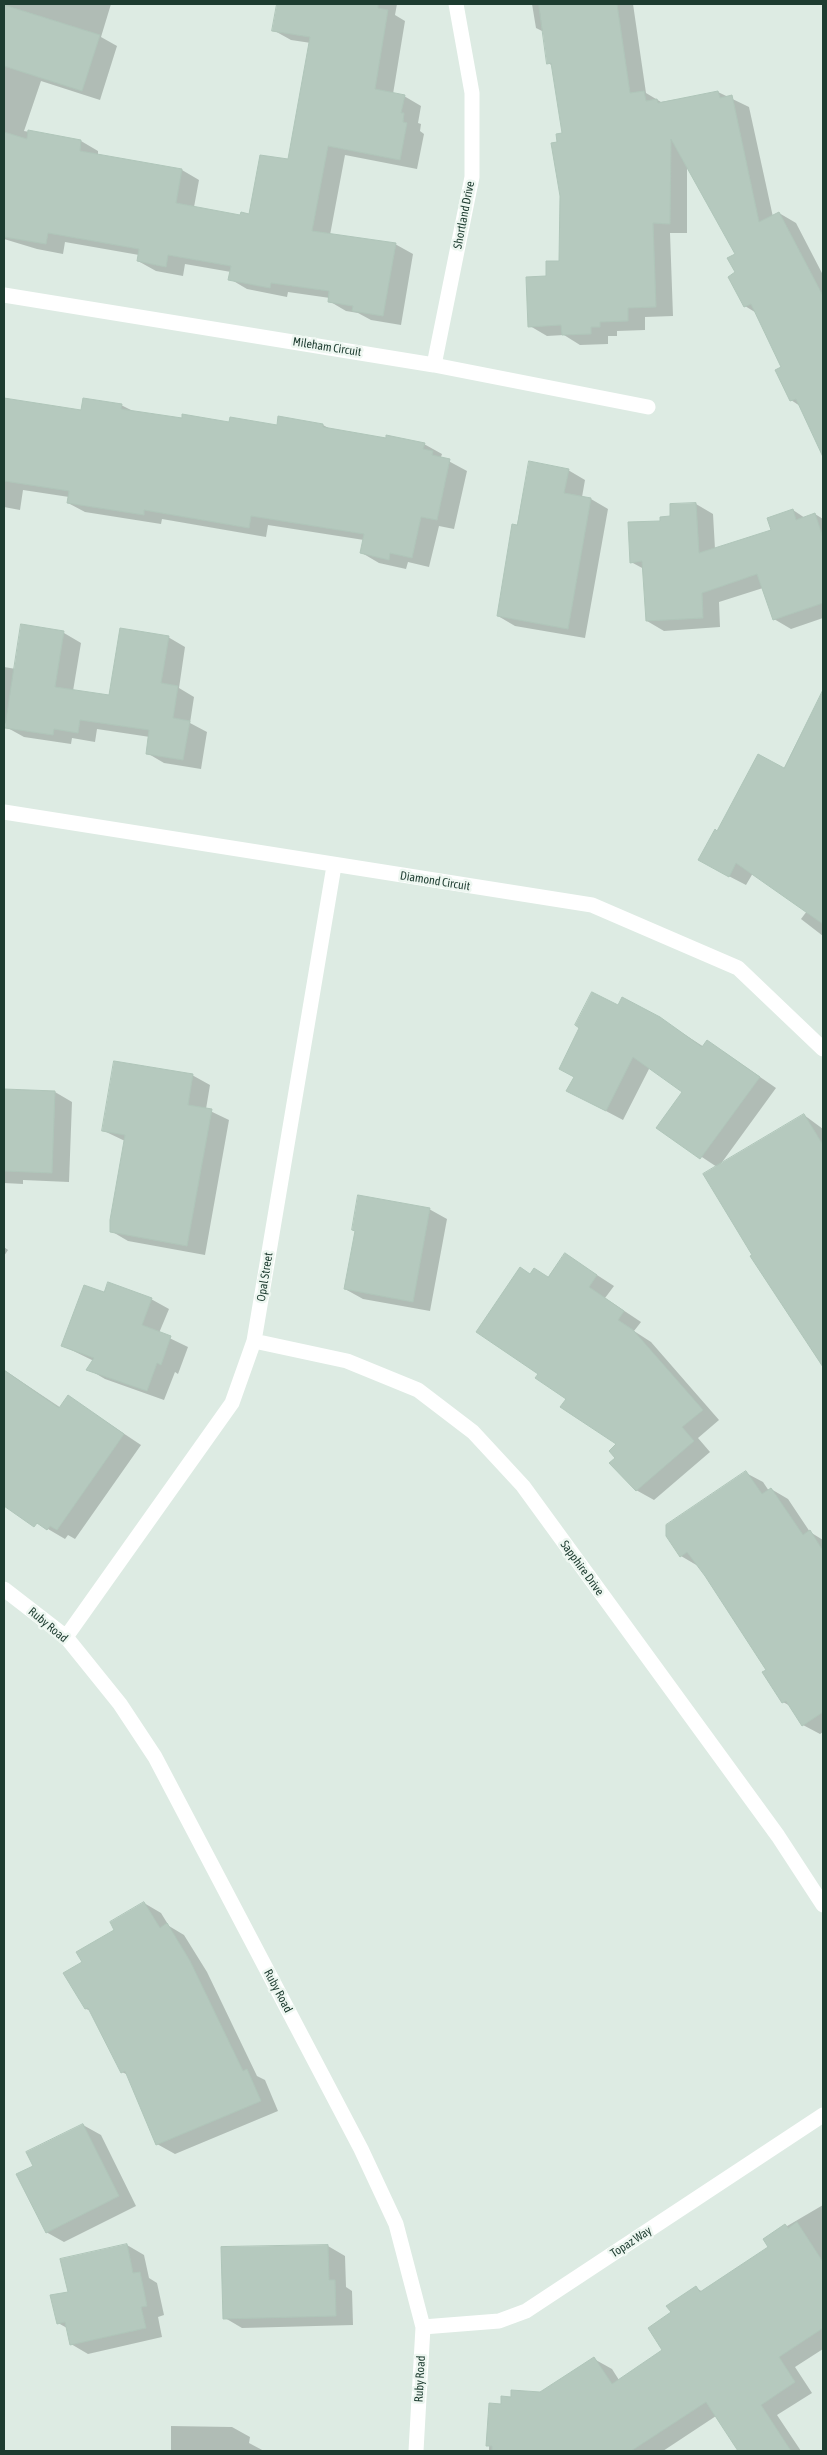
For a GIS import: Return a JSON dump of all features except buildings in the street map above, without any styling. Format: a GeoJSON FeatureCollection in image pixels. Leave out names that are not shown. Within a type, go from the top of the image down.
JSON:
{"type":"FeatureCollection","features":[{"type":"Feature","properties":{"kind":"street","name":"Shortland Drive"},"geometry":{"type":"LineString","coordinates":[[434,365],[472,178],[472,93],[456,4]]}},
{"type":"Feature","properties":{"kind":"street","name":"Mileham Circuit"},"geometry":{"type":"LineString","coordinates":[[4,295],[434,365],[648,407]]}},
{"type":"Feature","properties":{"kind":"street","name":"Diamond Circuit"},"geometry":{"type":"LineString","coordinates":[[4,812],[334,866],[592,905],[738,968],[823,1049]]}},
{"type":"Feature","properties":{"kind":"street","name":"Opal Street"},"geometry":{"type":"LineString","coordinates":[[66,1637],[232,1403],[254,1340],[334,866]]}},
{"type":"Feature","properties":{"kind":"street","name":"Sapphire Drive"},"geometry":{"type":"LineString","coordinates":[[254,1340],[347,1361],[409,1386],[418,1390],[473,1432],[523,1486],[778,1836],[823,1905]]}},
{"type":"Feature","properties":{"kind":"street","name":"Ruby Road"},"geometry":{"type":"LineString","coordinates":[[4,1589],[66,1637],[120,1704],[155,1757],[356,2140],[396,2224],[423,2327],[416,2451]]}},
{"type":"Feature","properties":{"kind":"street","name":"Topaz Way"},"geometry":{"type":"LineString","coordinates":[[423,2327],[499,2321],[526,2311],[823,2115]]}}]}
